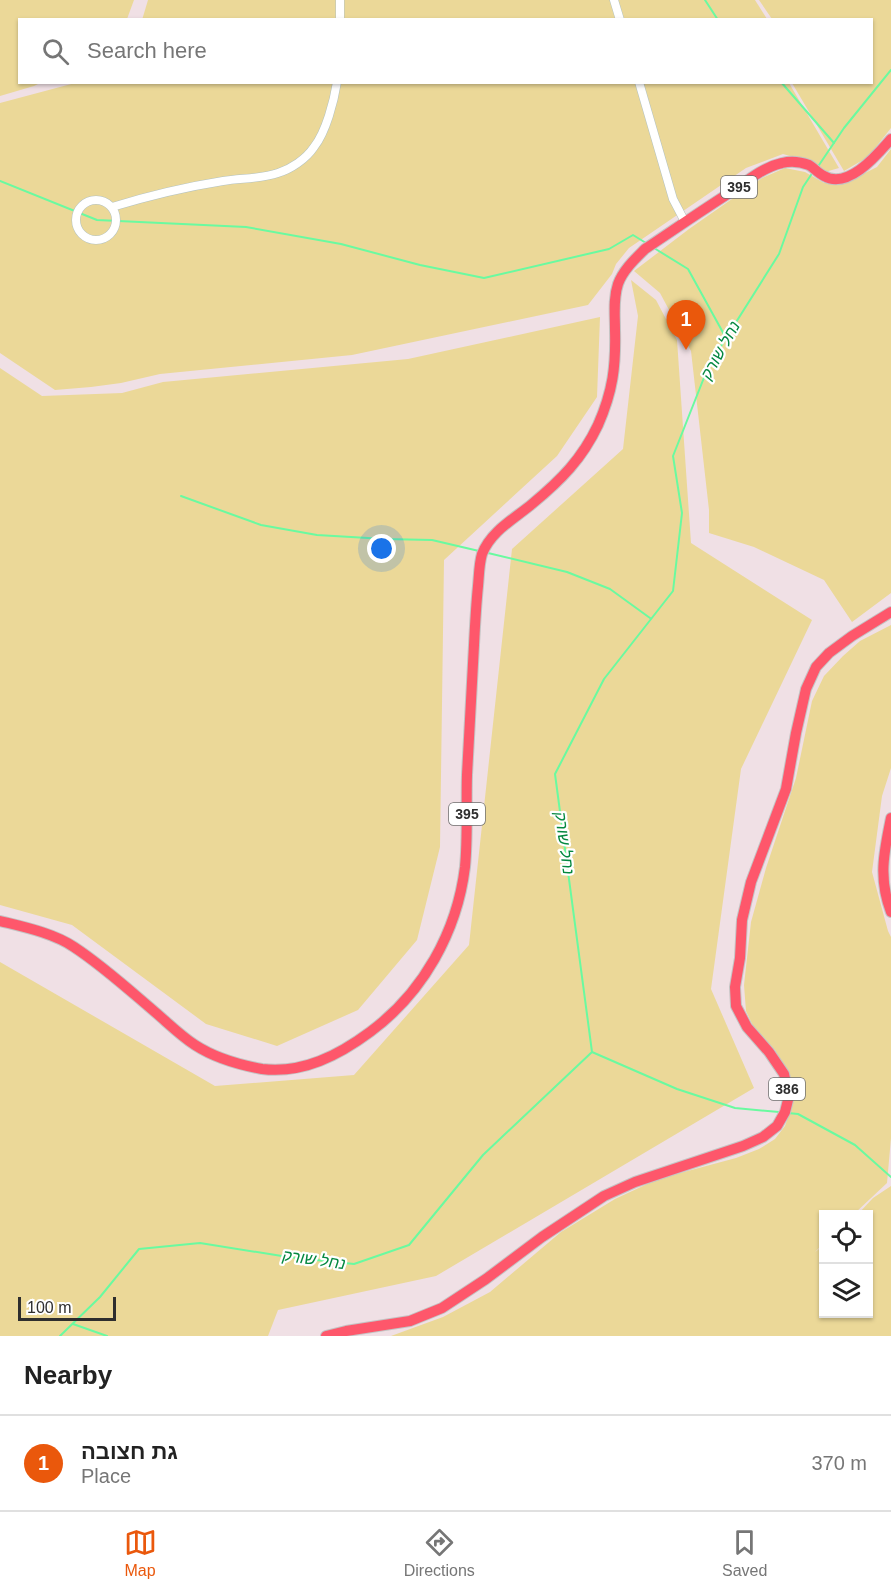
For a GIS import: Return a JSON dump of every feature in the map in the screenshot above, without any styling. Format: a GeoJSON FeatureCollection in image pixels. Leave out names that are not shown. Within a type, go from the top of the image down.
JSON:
{"type":"FeatureCollection","features":[{"type":"Feature","properties":{"kind":"main road","name":"395"},"geometry":{"type":"LineString","coordinates":[[0,921],[70,944],[109,973],[195,1045],[244,1066],[284,1070],[298,1068],[326,1059],[351,1046],[380,1024],[399,1006],[425,975],[441,949],[456,909],[465,867],[476,609],[482,556],[497,532],[557,482],[574,465],[586,447],[610,397],[615,366],[614,301],[618,282],[630,264],[645,249],[759,173],[783,162],[797,162],[808,165],[825,177],[836,179],[860,171],[891,139]]}},
{"type":"Feature","properties":{"kind":"main road","name":"386"},"geometry":{"type":"LineString","coordinates":[[326,1336],[410,1320],[442,1308],[604,1196],[635,1182],[743,1146],[763,1137],[777,1126],[785,1112],[789,1096],[784,1074],[769,1052],[747,1027],[736,1006],[735,987],[744,910],[751,882],[786,789],[806,689],[816,667],[829,653],[852,636],[891,612]]}},
{"type":"Feature","properties":{"kind":"main road"},"geometry":{"type":"LineString","coordinates":[[891,818],[882,858],[887,901],[891,912]]}},
{"type":"Feature","properties":{"kind":"street"},"geometry":{"type":"LineString","coordinates":[[340,0],[340,18]]}},
{"type":"Feature","properties":{"kind":"street"},"geometry":{"type":"LineString","coordinates":[[614,0],[619,18]]}},
{"type":"Feature","properties":{"kind":"street"},"geometry":{"type":"LineString","coordinates":[[112,207],[116,225],[109,235],[97,240],[91,239],[80,231],[77,225],[78,212],[87,202],[100,200],[112,207],[157,193],[225,180],[276,174],[290,168],[315,147],[322,133],[337,84]]}},
{"type":"Feature","properties":{"kind":"street"},"geometry":{"type":"LineString","coordinates":[[640,84],[673,199],[684,222]]}},
{"type":"Feature","properties":{"kind":"shaded area"},"geometry":{"type":"Polygon","coordinates":[[[0,0],[134,0],[127,18],[18,18],[18,84],[38,84],[0,96],[0,0]]]}},
{"type":"Feature","properties":{"kind":"shaded area"},"geometry":{"type":"Polygon","coordinates":[[[148,0],[755,0],[766,18],[143,18],[148,0]]]}},
{"type":"Feature","properties":{"kind":"shaded area"},"geometry":{"type":"Polygon","coordinates":[[[759,0],[891,0],[891,128],[868,157],[844,171],[793,84],[873,84],[873,18],[771,18],[759,0]]]}},
{"type":"Feature","properties":{"kind":"shaded area"},"geometry":{"type":"Polygon","coordinates":[[[71,84],[790,84],[839,168],[825,172],[807,161],[783,154],[746,168],[629,248],[588,305],[352,355],[160,374],[121,383],[55,390],[0,353],[0,103],[71,84]]]}},
{"type":"Feature","properties":{"kind":"shaded area"},"geometry":{"type":"Polygon","coordinates":[[[891,149],[891,593],[852,622],[824,580],[754,547],[709,533],[709,510],[691,351],[660,293],[634,271],[762,178],[785,168],[805,172],[824,183],[849,181],[877,167],[891,149]]]}},
{"type":"Feature","properties":{"kind":"shaded area"},"geometry":{"type":"Polygon","coordinates":[[[631,280],[656,300],[677,340],[691,543],[812,620],[741,769],[711,989],[754,1088],[436,1276],[278,1310],[268,1336],[0,1336],[0,962],[215,1086],[354,1075],[469,945],[512,549],[623,449],[638,316],[631,280]]]}},
{"type":"Feature","properties":{"kind":"shaded area"},"geometry":{"type":"Polygon","coordinates":[[[600,317],[597,397],[557,456],[444,560],[440,847],[417,940],[358,1010],[277,1046],[206,1024],[72,925],[0,905],[0,368],[42,396],[122,393],[163,382],[408,359],[600,317]]]}},
{"type":"Feature","properties":{"kind":"shaded area"},"geometry":{"type":"Polygon","coordinates":[[[891,625],[891,768],[882,796],[872,872],[891,937],[891,1138],[887,1183],[858,1210],[819,1210],[819,1248],[815,1252],[819,1249],[819,1318],[873,1318],[873,1210],[862,1210],[873,1198],[891,1186],[891,1336],[391,1336],[443,1317],[490,1292],[561,1232],[615,1199],[658,1179],[736,1158],[759,1149],[775,1139],[785,1126],[791,1108],[787,1075],[775,1050],[754,1028],[746,1011],[744,985],[751,922],[796,778],[812,701],[824,676],[860,641],[891,625]]]}},
{"type":"Feature","properties":{"kind":"waterway"},"geometry":{"type":"LineString","coordinates":[[705,0],[717,18]]}},
{"type":"Feature","properties":{"kind":"waterway","name":"נחל שורק"},"geometry":{"type":"LineString","coordinates":[[817,168],[844,128],[891,70]]}},
{"type":"Feature","properties":{"kind":"waterway"},"geometry":{"type":"LineString","coordinates":[[783,84],[834,143]]}},
{"type":"Feature","properties":{"kind":"waterway","name":"נחל שורק"},"geometry":{"type":"LineString","coordinates":[[60,1336],[100,1297],[139,1249],[200,1243],[288,1257],[354,1264],[409,1245],[483,1155],[592,1052],[555,774],[604,679],[673,591],[682,513],[673,456],[709,365],[779,254],[803,187],[813,172]]}},
{"type":"Feature","properties":{"kind":"waterway"},"geometry":{"type":"LineString","coordinates":[[0,181],[97,220],[246,227],[341,244],[420,265],[484,278],[609,249],[633,235],[646,243]]}},
{"type":"Feature","properties":{"kind":"waterway"},"geometry":{"type":"LineString","coordinates":[[654,248],[688,269],[726,338]]}},
{"type":"Feature","properties":{"kind":"waterway"},"geometry":{"type":"LineString","coordinates":[[181,496],[261,525],[317,535],[432,540],[479,551]]}},
{"type":"Feature","properties":{"kind":"waterway"},"geometry":{"type":"LineString","coordinates":[[488,553],[567,572],[610,589],[650,618]]}},
{"type":"Feature","properties":{"kind":"waterway"},"geometry":{"type":"LineString","coordinates":[[592,1052],[677,1089],[735,1108],[779,1112]]}},
{"type":"Feature","properties":{"kind":"waterway"},"geometry":{"type":"LineString","coordinates":[[788,1113],[798,1114],[855,1145],[891,1177]]}},
{"type":"Feature","properties":{"kind":"waterway"},"geometry":{"type":"LineString","coordinates":[[73,1324],[107,1336]]}},
{"type":"Feature","properties":{"kind":"place","name":"גת חצובה"},"geometry":{"type":"Point","coordinates":[686,350]}}]}
